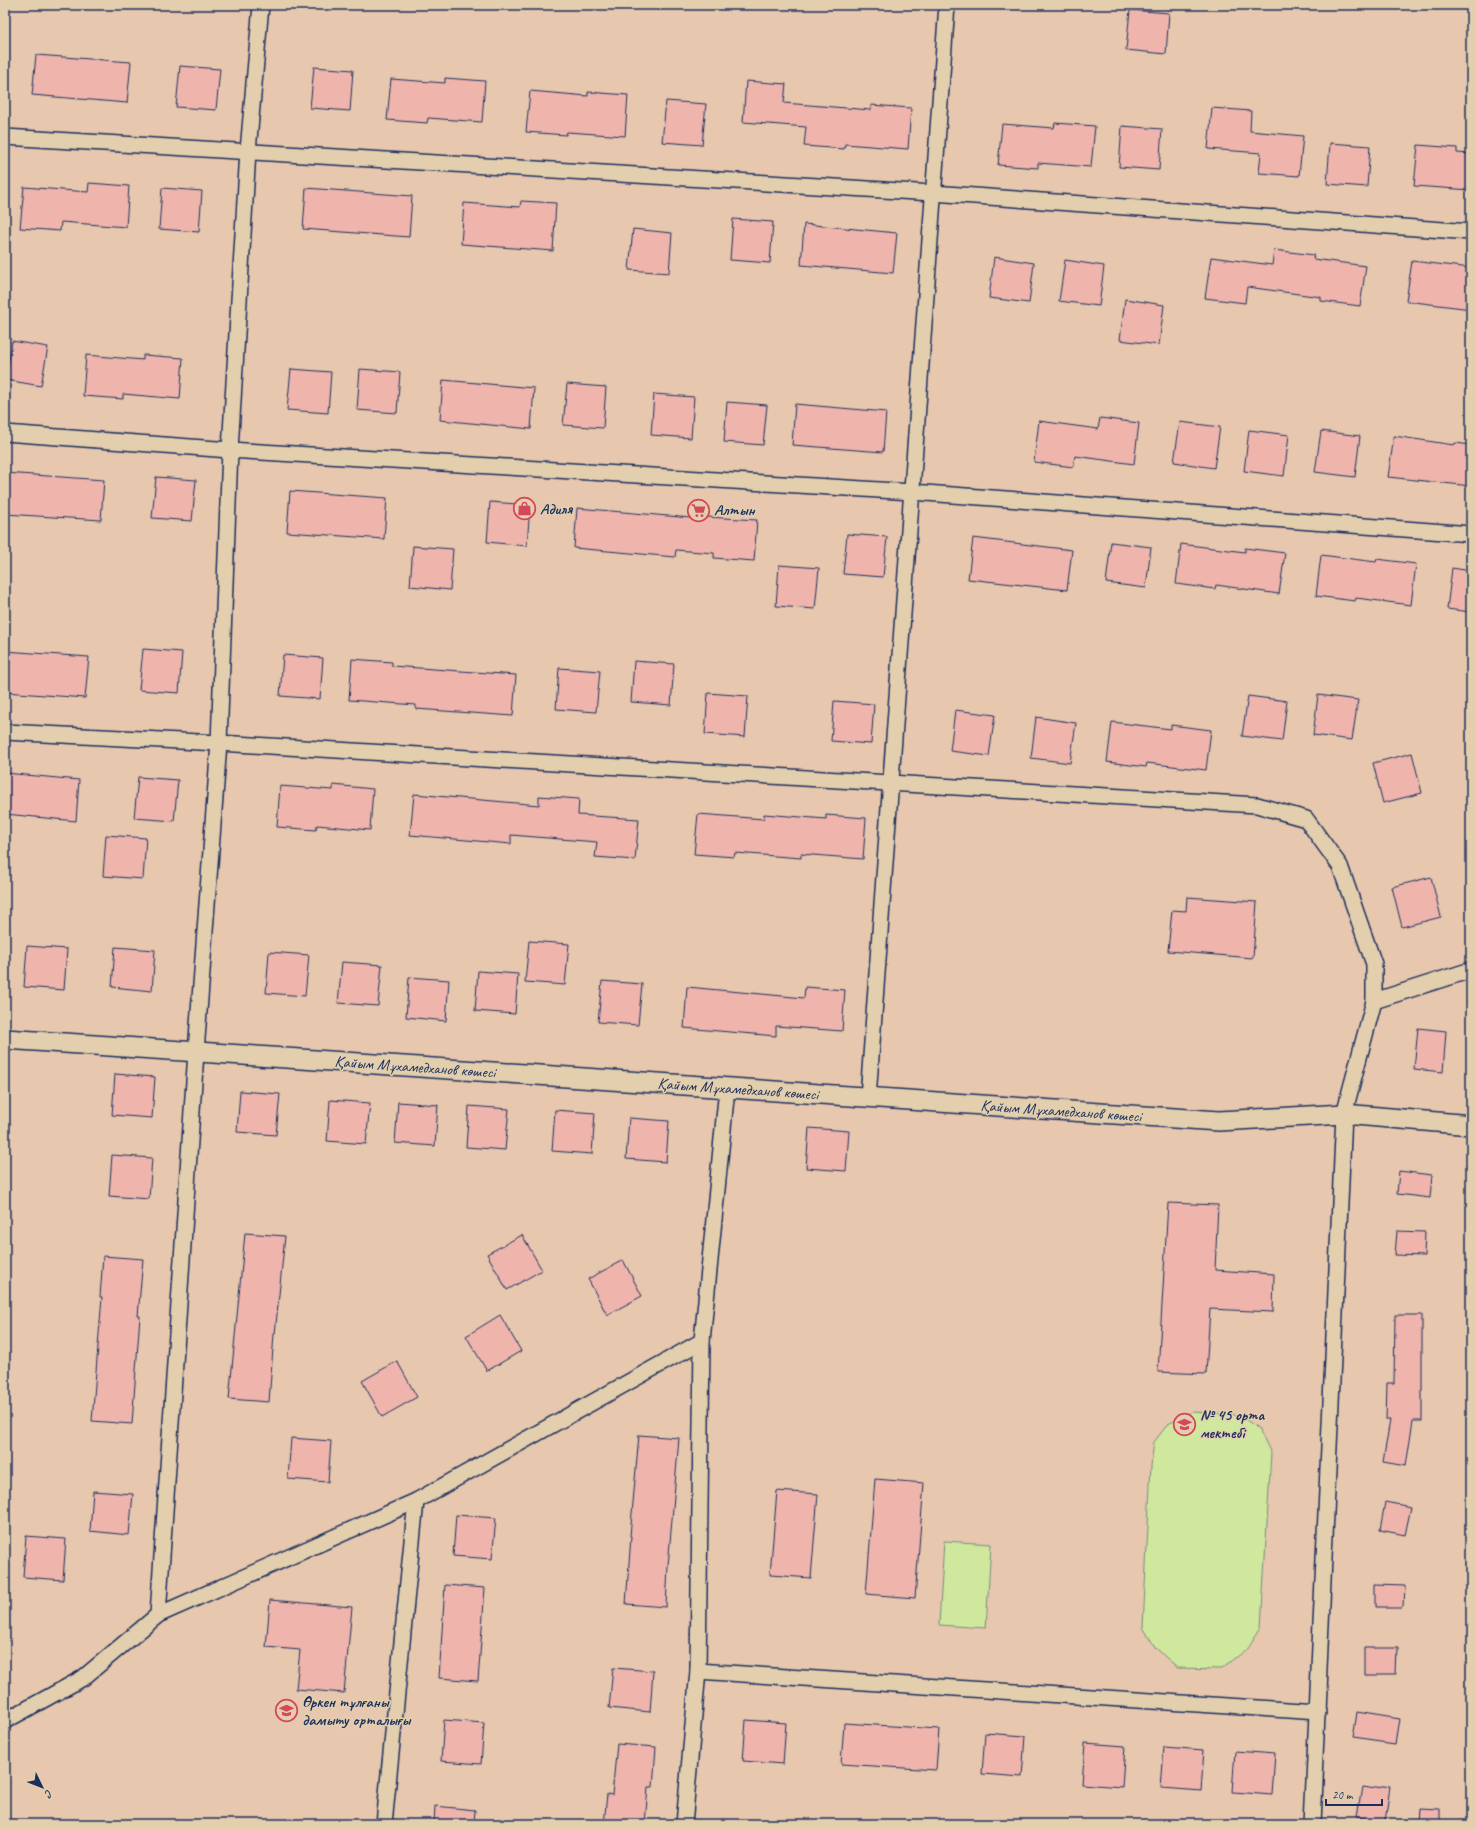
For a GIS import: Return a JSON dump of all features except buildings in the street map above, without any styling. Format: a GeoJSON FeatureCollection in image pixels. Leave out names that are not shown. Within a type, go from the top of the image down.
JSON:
{"type":"FeatureCollection","features":[{"type":"Feature","properties":{"kind":"street"},"geometry":{"type":"LineString","coordinates":[[158,1614],[196,1052],[219,743],[230,450],[248,151],[261,5]]}},
{"type":"Feature","properties":{"kind":"street"},"geometry":{"type":"LineString","coordinates":[[868,1098],[947,5]]}},
{"type":"Feature","properties":{"kind":"street"},"geometry":{"type":"LineString","coordinates":[[5,137],[933,192],[1471,232]]}},
{"type":"Feature","properties":{"kind":"street"},"geometry":{"type":"LineString","coordinates":[[5,433],[230,450],[912,492],[1471,534]]}},
{"type":"Feature","properties":{"kind":"street"},"geometry":{"type":"LineString","coordinates":[[5,732],[891,782],[1257,805],[1306,819],[1340,866],[1374,964],[1374,1001],[1344,1114],[1312,1824]]}},
{"type":"Feature","properties":{"kind":"street"},"geometry":{"type":"LineString","coordinates":[[1374,1001],[1471,970]]}},
{"type":"Feature","properties":{"kind":"street","name":"Қайым Мұхамедханов көшесі"},"geometry":{"type":"LineString","coordinates":[[5,1039],[1219,1121],[1344,1114],[1471,1125]]}},
{"type":"Feature","properties":{"kind":"street"},"geometry":{"type":"LineString","coordinates":[[684,1824],[698,1670],[702,1341],[727,1088]]}},
{"type":"Feature","properties":{"kind":"street"},"geometry":{"type":"LineString","coordinates":[[5,1721],[83,1678],[158,1614],[416,1501],[702,1341]]}},
{"type":"Feature","properties":{"kind":"street"},"geometry":{"type":"LineString","coordinates":[[384,1824],[416,1501]]}},
{"type":"Feature","properties":{"kind":"street"},"geometry":{"type":"LineString","coordinates":[[698,1670],[1318,1712]]}},
{"type":"Feature","properties":{"kind":"green space"},"geometry":{"type":"Polygon","coordinates":[[[1193,1412],[1239,1415],[1259,1429],[1271,1453],[1261,1627],[1247,1649],[1222,1669],[1177,1668],[1155,1647],[1143,1627],[1151,1466],[1154,1442],[1168,1424],[1193,1412]]]}},
{"type":"Feature","properties":{"kind":"green space"},"geometry":{"type":"Polygon","coordinates":[[[944,1541],[991,1544],[986,1628],[939,1625],[944,1541]]]}},
{"type":"Feature","properties":{"kind":"place","name":"Адиля"},"geometry":{"type":"Point","coordinates":[525,509]}},
{"type":"Feature","properties":{"kind":"place","name":"Алтын"},"geometry":{"type":"Point","coordinates":[698,510]}},
{"type":"Feature","properties":{"kind":"place","name":"№ 45 орта мектебі"},"geometry":{"type":"Point","coordinates":[1185,1424]}},
{"type":"Feature","properties":{"kind":"place","name":"Өркен тұлғаны дамыту орталығы"},"geometry":{"type":"Point","coordinates":[287,1711]}}]}
